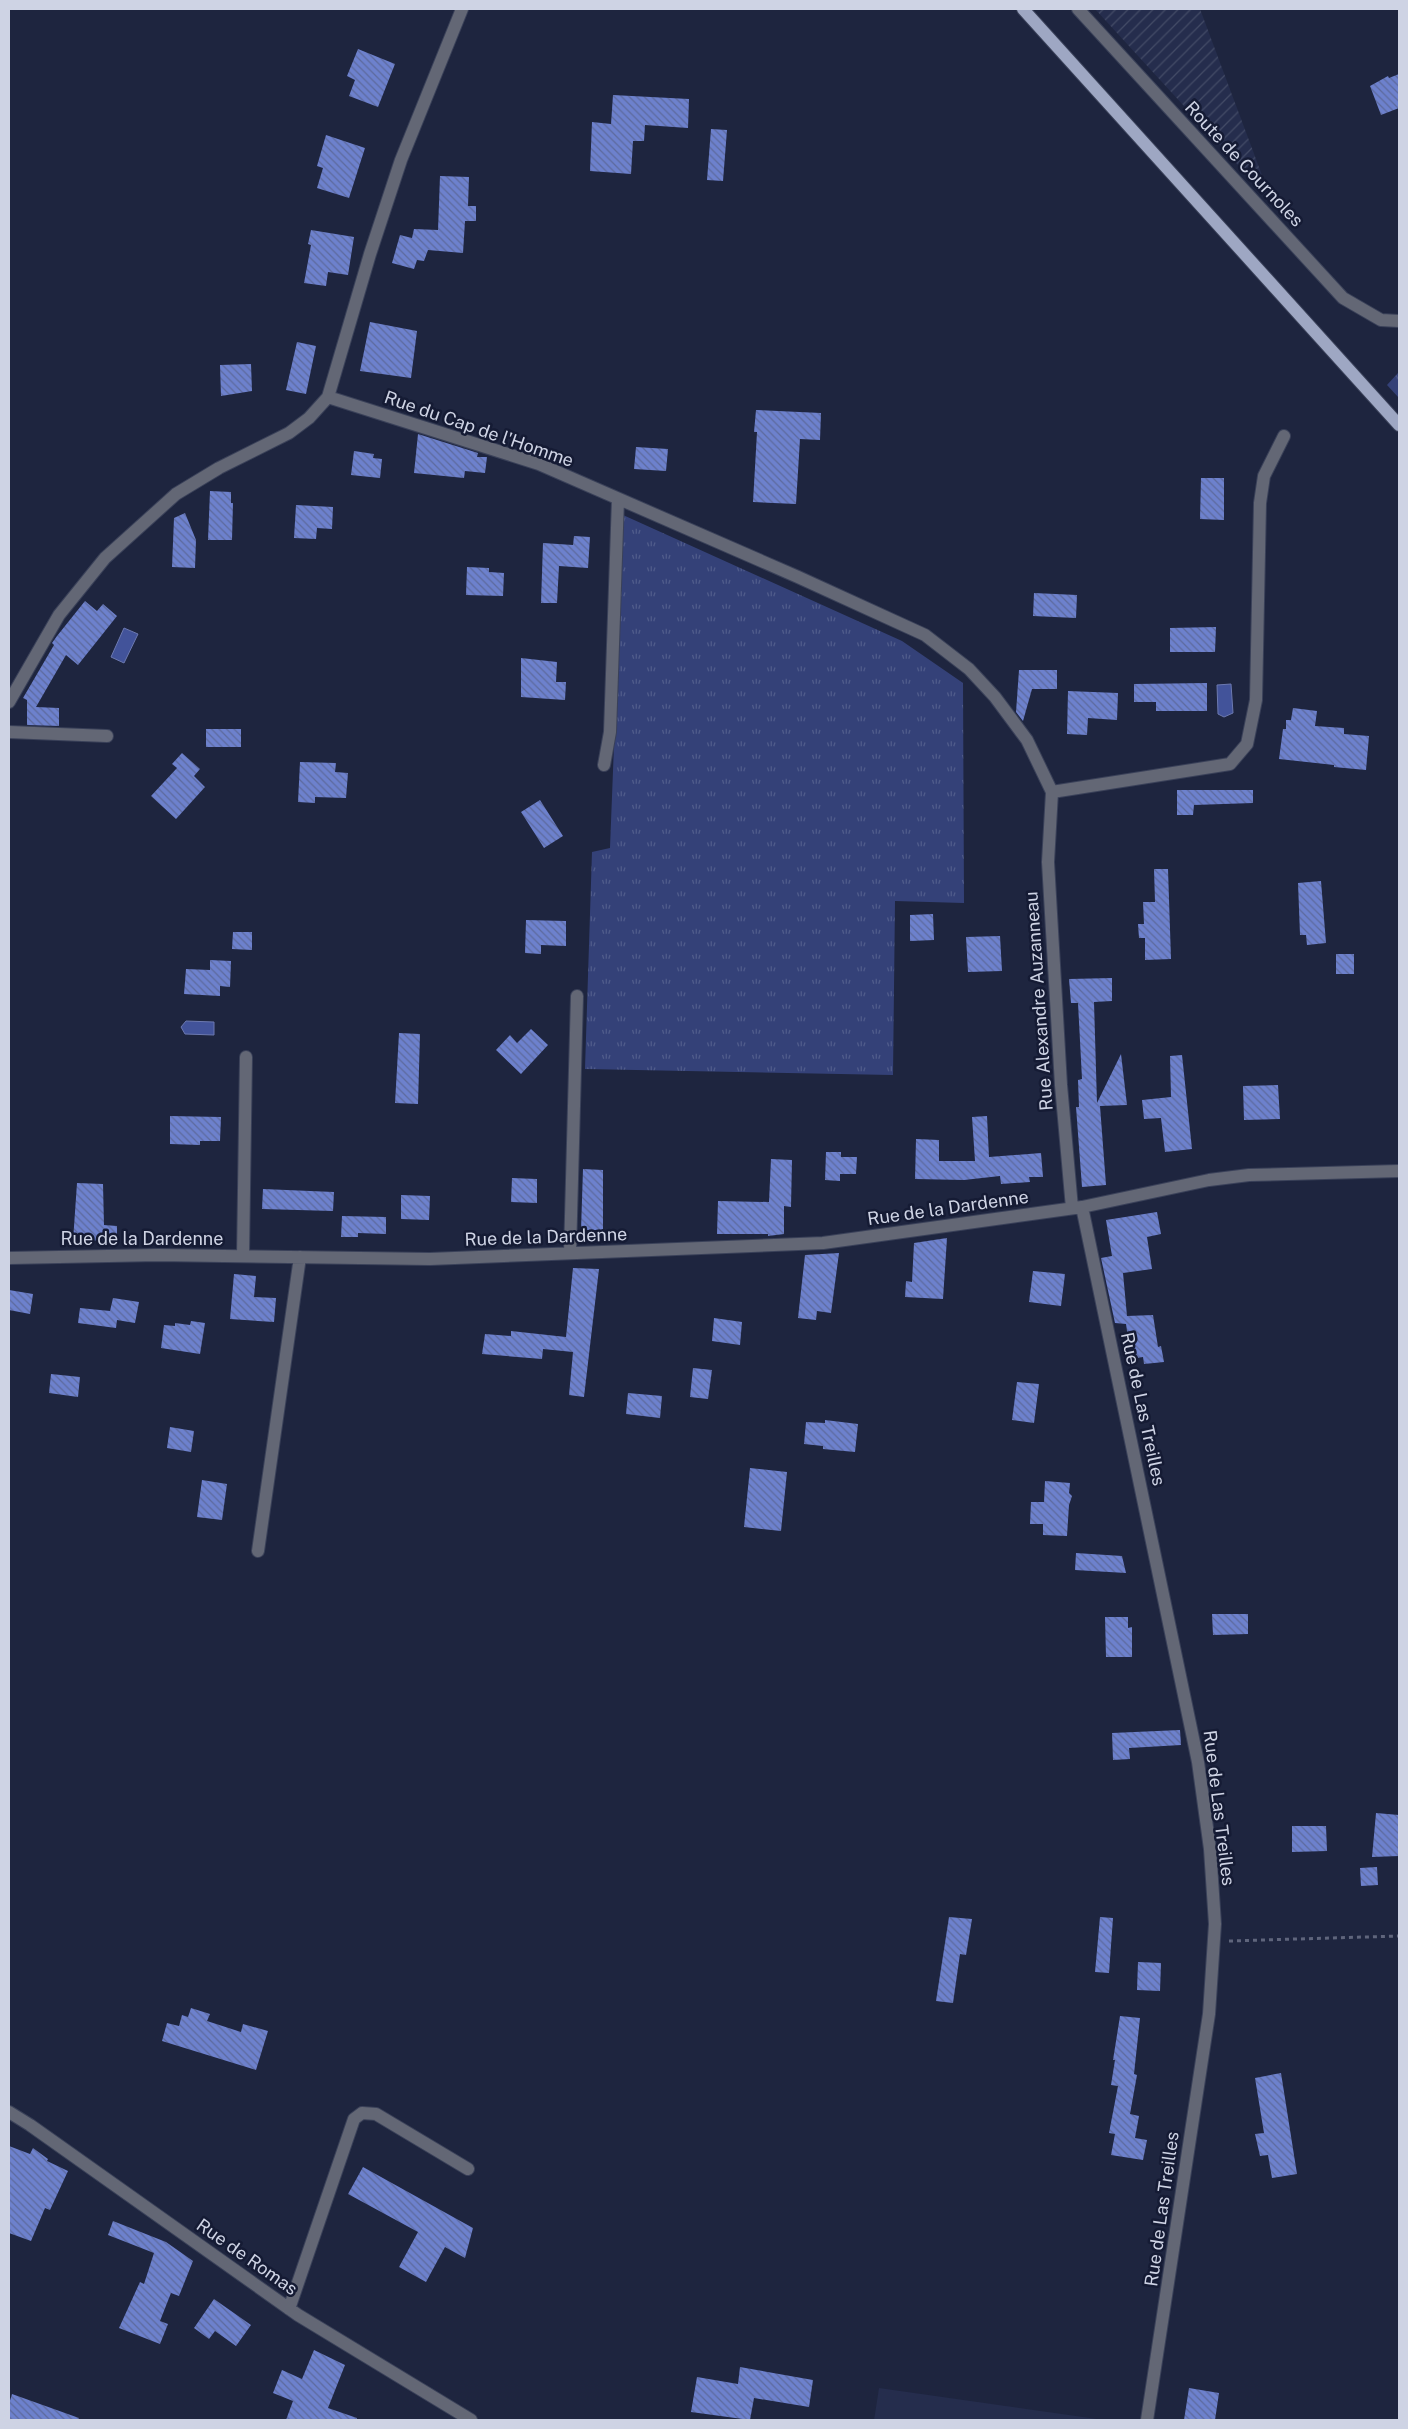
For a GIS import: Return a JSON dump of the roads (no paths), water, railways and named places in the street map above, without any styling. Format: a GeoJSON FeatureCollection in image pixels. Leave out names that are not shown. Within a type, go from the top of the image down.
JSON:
{"type":"FeatureCollection","features":[{"type":"Feature","properties":{"kind":"main road"},"geometry":{"type":"LineString","coordinates":[[1024,9],[1399,425]]}},
{"type":"Feature","properties":{"kind":"street"},"geometry":{"type":"LineString","coordinates":[[9,702],[59,615],[105,558],[176,494],[219,468],[289,433],[309,418],[328,397],[401,160],[462,9]]}},
{"type":"Feature","properties":{"kind":"street","name":"Route de Cournoles"},"geometry":{"type":"LineString","coordinates":[[1078,9],[1343,298],[1381,320],[1399,321]]}},
{"type":"Feature","properties":{"kind":"street","name":"Rue du Cap de l'Homme"},"geometry":{"type":"LineString","coordinates":[[328,397],[539,464],[798,577],[925,635],[969,669],[995,697],[1027,740],[1052,792]]}},
{"type":"Feature","properties":{"kind":"street"},"geometry":{"type":"LineString","coordinates":[[1052,792],[1230,764],[1247,744],[1256,700],[1260,503],[1264,476],[1284,436]]}},
{"type":"Feature","properties":{"kind":"street"},"geometry":{"type":"LineString","coordinates":[[604,766],[610,732],[618,499]]}},
{"type":"Feature","properties":{"kind":"street"},"geometry":{"type":"LineString","coordinates":[[9,732],[106,736]]}},
{"type":"Feature","properties":{"kind":"street","name":"Rue Alexandre Auzanneau"},"geometry":{"type":"LineString","coordinates":[[1052,792],[1048,862],[1061,1085],[1077,1207]]}},
{"type":"Feature","properties":{"kind":"street"},"geometry":{"type":"LineString","coordinates":[[570,1253],[577,996]]}},
{"type":"Feature","properties":{"kind":"street"},"geometry":{"type":"LineString","coordinates":[[243,1256],[246,1057]]}},
{"type":"Feature","properties":{"kind":"street","name":"Rue de la Dardenne"},"geometry":{"type":"LineString","coordinates":[[9,1258],[243,1256],[430,1259],[823,1243],[1077,1207],[1209,1180],[1249,1175],[1399,1171]]}},
{"type":"Feature","properties":{"kind":"street","name":"Rue de Las Treilles"},"geometry":{"type":"LineString","coordinates":[[1077,1207],[1198,1762],[1210,1849],[1213,1942],[1209,2014],[1147,2420]]}},
{"type":"Feature","properties":{"kind":"street"},"geometry":{"type":"LineString","coordinates":[[258,1551],[300,1257]]}},
{"type":"Feature","properties":{"kind":"street","name":"Rue de Romas"},"geometry":{"type":"LineString","coordinates":[[9,2112],[289,2309],[471,2420]]}},
{"type":"Feature","properties":{"kind":"street"},"geometry":{"type":"LineString","coordinates":[[289,2309],[354,2120],[362,2113],[376,2114],[468,2169]]}}]}
